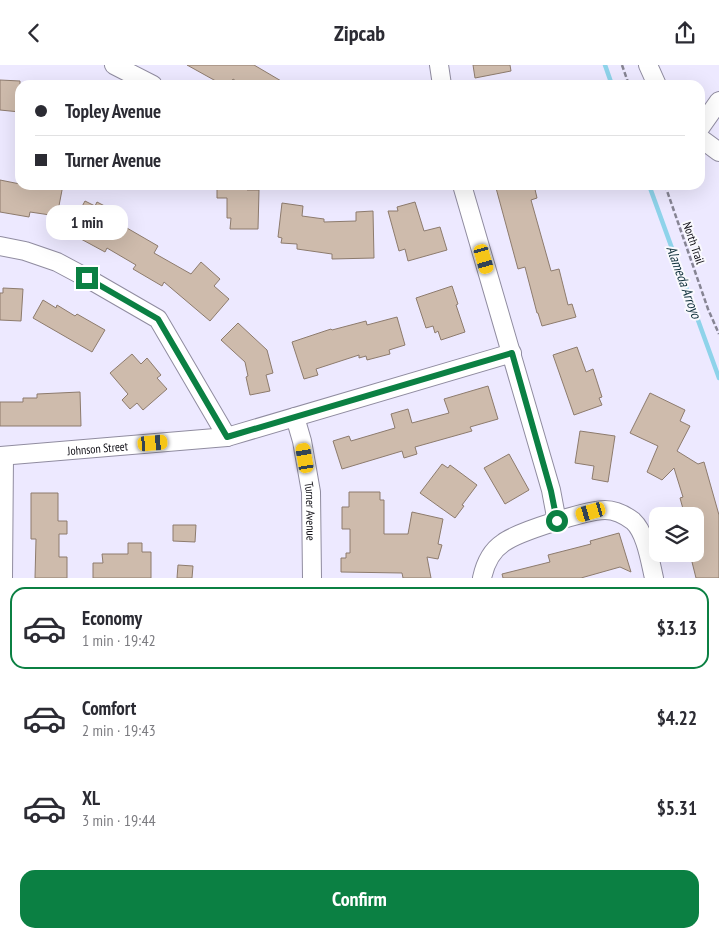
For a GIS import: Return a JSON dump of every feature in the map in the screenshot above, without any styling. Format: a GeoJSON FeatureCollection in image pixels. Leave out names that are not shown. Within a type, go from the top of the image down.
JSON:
{"type":"FeatureCollection","features":[{"type":"Feature","properties":{"kind":"street"},"geometry":{"type":"LineString","coordinates":[[114,65],[143,80]]}},
{"type":"Feature","properties":{"kind":"street"},"geometry":{"type":"LineString","coordinates":[[439,65],[441,80]]}},
{"type":"Feature","properties":{"kind":"street"},"geometry":{"type":"LineString","coordinates":[[705,120],[719,101]]}},
{"type":"Feature","properties":{"kind":"street"},"geometry":{"type":"LineString","coordinates":[[705,142],[719,152]]}},
{"type":"Feature","properties":{"kind":"street"},"geometry":{"type":"LineString","coordinates":[[463,190],[551,491],[557,521]]}},
{"type":"Feature","properties":{"kind":"street"},"geometry":{"type":"LineString","coordinates":[[0,246],[25,251],[57,262],[158,319],[227,437]]}},
{"type":"Feature","properties":{"kind":"street","name":"Johnson Street"},"geometry":{"type":"LineString","coordinates":[[2,456],[227,437],[512,353]]}},
{"type":"Feature","properties":{"kind":"street","name":"Turner Avenue"},"geometry":{"type":"LineString","coordinates":[[295,417],[302,441],[311,493],[312,578]]}},
{"type":"Feature","properties":{"kind":"street"},"geometry":{"type":"LineString","coordinates":[[2,456],[3,578]]}},
{"type":"Feature","properties":{"kind":"street"},"geometry":{"type":"LineString","coordinates":[[482,578],[488,560],[504,542],[517,535],[557,521],[606,510],[621,513],[639,528],[654,578]]}},
{"type":"Feature","properties":{"kind":"path"},"geometry":{"type":"LineString","coordinates":[[622,65],[627,80]]}},
{"type":"Feature","properties":{"kind":"path","name":"North Trail"},"geometry":{"type":"LineString","coordinates":[[666,190],[708,309],[719,334]]}},
{"type":"Feature","properties":{"kind":"building"},"geometry":{"type":"Polygon","coordinates":[[[187,65],[254,65],[280,80],[233,79],[214,80],[187,65]]]}},
{"type":"Feature","properties":{"kind":"building"},"geometry":{"type":"Polygon","coordinates":[[[473,65],[510,65],[511,71],[475,78],[473,65]]]}},
{"type":"Feature","properties":{"kind":"building"},"geometry":{"type":"Polygon","coordinates":[[[0,80],[15,81],[15,112],[0,110],[0,80]]]}},
{"type":"Feature","properties":{"kind":"building"},"geometry":{"type":"Polygon","coordinates":[[[0,180],[15,183],[15,190],[62,190],[57,216],[30,212],[29,217],[0,212],[0,180]]]}},
{"type":"Feature","properties":{"kind":"building"},"geometry":{"type":"Polygon","coordinates":[[[217,190],[259,190],[258,229],[230,229],[231,218],[227,218],[227,198],[217,198],[217,190]]]}},
{"type":"Feature","properties":{"kind":"building"},"geometry":{"type":"Polygon","coordinates":[[[497,190],[535,190],[537,198],[531,200],[551,271],[559,269],[568,305],[572,304],[576,317],[542,326],[525,267],[518,269],[497,190]]]}},
{"type":"Feature","properties":{"kind":"building"},"geometry":{"type":"Polygon","coordinates":[[[85,201],[95,206],[97,202],[124,216],[120,224],[158,246],[154,253],[191,274],[201,262],[220,279],[214,286],[229,299],[210,321],[164,282],[162,286],[133,269],[136,265],[107,248],[105,252],[68,232],[85,201]]]}},
{"type":"Feature","properties":{"kind":"building"},"geometry":{"type":"Polygon","coordinates":[[[415,202],[424,231],[440,227],[447,250],[408,261],[405,249],[399,251],[388,211],[398,211],[397,207],[415,202]]]}},
{"type":"Feature","properties":{"kind":"building"},"geometry":{"type":"Polygon","coordinates":[[[282,203],[303,206],[302,216],[324,219],[324,222],[356,221],[356,212],[373,211],[374,258],[332,259],[332,254],[297,249],[297,244],[281,243],[282,238],[278,237],[282,203]]]}},
{"type":"Feature","properties":{"kind":"building"},"geometry":{"type":"Polygon","coordinates":[[[452,286],[465,332],[441,340],[438,331],[435,333],[433,326],[426,328],[416,298],[452,286]]]}},
{"type":"Feature","properties":{"kind":"building"},"geometry":{"type":"Polygon","coordinates":[[[3,288],[23,289],[21,321],[0,320],[0,293],[3,293],[3,288]]]}},
{"type":"Feature","properties":{"kind":"building"},"geometry":{"type":"Polygon","coordinates":[[[43,300],[56,308],[57,305],[75,316],[77,314],[105,330],[92,352],[33,318],[43,300]]]}},
{"type":"Feature","properties":{"kind":"building"},"geometry":{"type":"Polygon","coordinates":[[[397,317],[405,345],[389,350],[390,354],[367,360],[366,356],[359,358],[359,355],[316,369],[318,375],[304,379],[292,342],[331,329],[366,321],[367,325],[397,317]]]}},
{"type":"Feature","properties":{"kind":"building"},"geometry":{"type":"Polygon","coordinates":[[[238,323],[267,350],[273,373],[266,375],[270,391],[250,395],[245,362],[221,340],[238,323]]]}},
{"type":"Feature","properties":{"kind":"building"},"geometry":{"type":"Polygon","coordinates":[[[577,347],[586,372],[593,369],[602,397],[599,398],[602,405],[574,415],[553,355],[577,347]]]}},
{"type":"Feature","properties":{"kind":"building"},"geometry":{"type":"Polygon","coordinates":[[[132,354],[141,364],[147,358],[161,375],[157,378],[167,389],[143,410],[137,403],[130,409],[122,400],[128,394],[110,373],[132,354]]]}},
{"type":"Feature","properties":{"kind":"building"},"geometry":{"type":"Polygon","coordinates":[[[488,386],[498,419],[470,427],[472,431],[415,447],[417,454],[404,458],[402,451],[342,469],[333,441],[349,436],[351,441],[395,428],[391,414],[408,409],[412,423],[449,413],[444,399],[488,386]]]}},
{"type":"Feature","properties":{"kind":"building"},"geometry":{"type":"Polygon","coordinates":[[[80,392],[81,426],[0,426],[0,402],[23,402],[23,398],[37,398],[37,394],[80,392]]]}},
{"type":"Feature","properties":{"kind":"building"},"geometry":{"type":"Polygon","coordinates":[[[650,393],[685,410],[680,421],[690,426],[677,451],[698,464],[704,462],[719,515],[719,578],[696,578],[692,562],[704,562],[704,507],[682,507],[680,498],[683,497],[674,468],[662,480],[647,472],[658,446],[630,433],[650,393]]]}},
{"type":"Feature","properties":{"kind":"building"},"geometry":{"type":"Polygon","coordinates":[[[580,431],[615,436],[608,482],[592,479],[594,466],[575,463],[580,431]]]}},
{"type":"Feature","properties":{"kind":"building"},"geometry":{"type":"Polygon","coordinates":[[[509,454],[529,490],[505,504],[484,468],[509,454]]]}},
{"type":"Feature","properties":{"kind":"building"},"geometry":{"type":"Polygon","coordinates":[[[442,464],[448,468],[450,465],[477,485],[455,518],[420,493],[442,464]]]}},
{"type":"Feature","properties":{"kind":"building"},"geometry":{"type":"Polygon","coordinates":[[[349,492],[380,492],[380,500],[384,500],[384,534],[408,534],[412,512],[443,519],[438,544],[442,545],[438,559],[427,557],[431,578],[403,578],[402,573],[341,572],[341,558],[346,558],[346,553],[350,553],[350,529],[342,529],[342,507],[349,507],[349,492]]]}},
{"type":"Feature","properties":{"kind":"building"},"geometry":{"type":"Polygon","coordinates":[[[31,493],[58,493],[58,521],[67,521],[67,534],[59,534],[59,557],[67,557],[67,578],[35,578],[36,539],[31,539],[31,493]]]}},
{"type":"Feature","properties":{"kind":"building"},"geometry":{"type":"Polygon","coordinates":[[[173,525],[196,525],[195,542],[173,541],[173,525]]]}},
{"type":"Feature","properties":{"kind":"building"},"geometry":{"type":"Polygon","coordinates":[[[619,533],[631,572],[620,567],[581,578],[503,578],[502,574],[550,562],[548,555],[591,544],[590,541],[619,533]]]}},
{"type":"Feature","properties":{"kind":"building"},"geometry":{"type":"Polygon","coordinates":[[[128,543],[142,543],[142,552],[151,552],[151,578],[93,578],[93,563],[103,563],[102,554],[128,554],[128,543]]]}},
{"type":"Feature","properties":{"kind":"building"},"geometry":{"type":"Polygon","coordinates":[[[178,565],[193,566],[192,578],[177,578],[178,565]]]}},
{"type":"Feature","properties":{"kind":"waterway","name":"Alameda Arroyo"},"geometry":{"type":"LineString","coordinates":[[605,65],[610,80]]}},
{"type":"Feature","properties":{"kind":"waterway","name":"Alameda Arroyo"},"geometry":{"type":"LineString","coordinates":[[651,190],[719,378]]}},
{"type":"Feature","properties":{"kind":"route"},"geometry":{"type":"LineString","coordinates":[[87,278],[158,319],[227,437],[512,353],[551,491],[557,521]]}}]}
